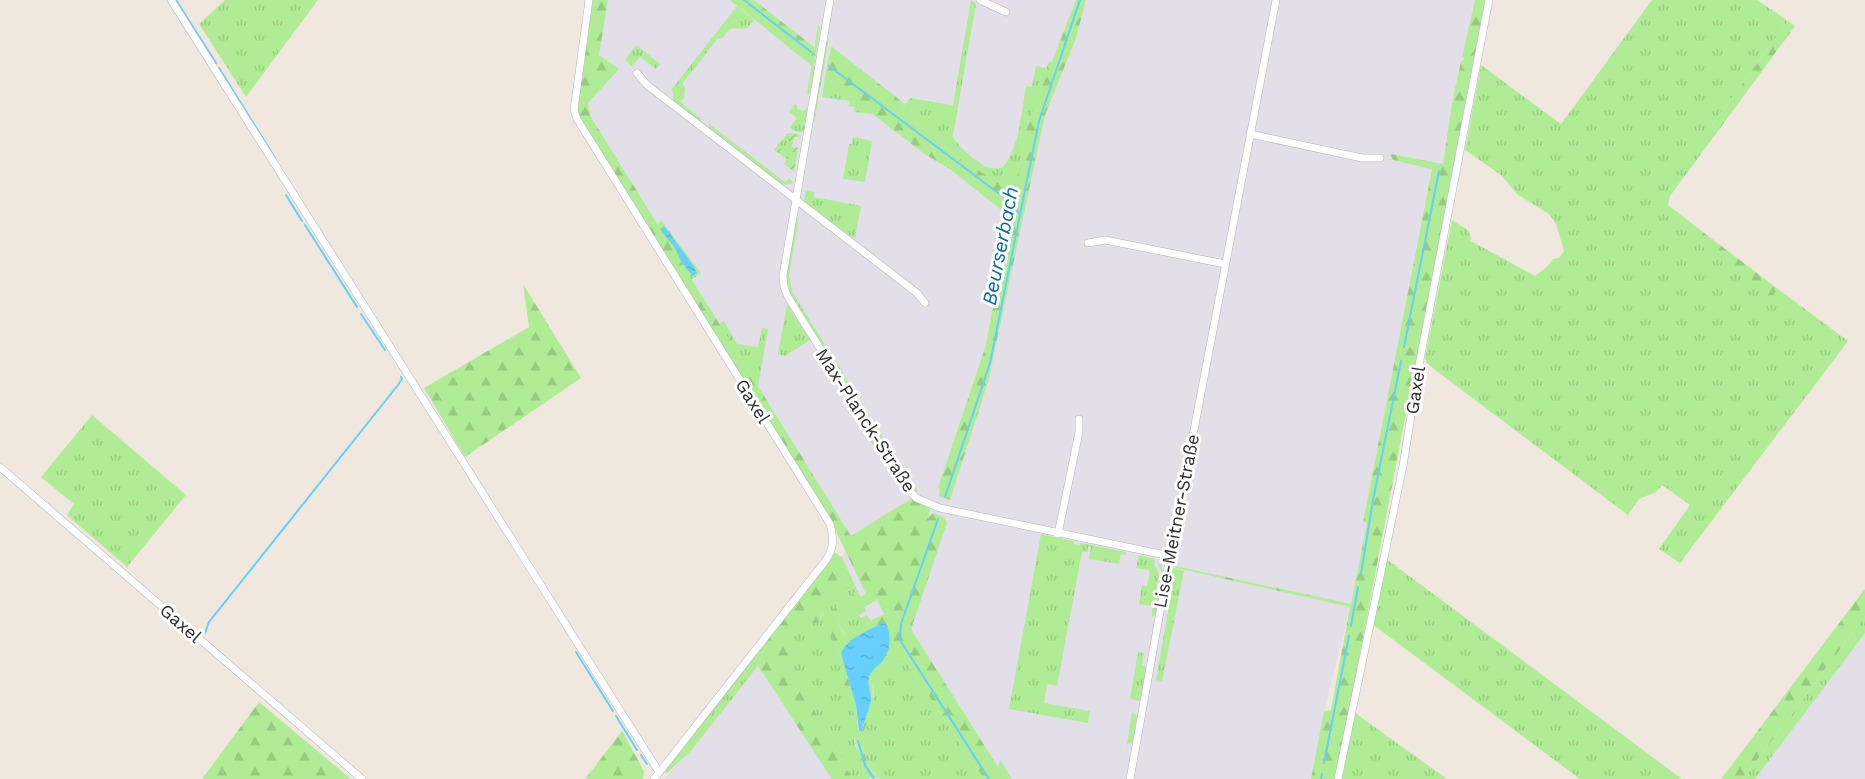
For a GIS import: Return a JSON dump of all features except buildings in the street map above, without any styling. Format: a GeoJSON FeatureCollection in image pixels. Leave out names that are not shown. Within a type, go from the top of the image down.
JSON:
{"type":"FeatureCollection","features":[{"type":"Feature","properties":{"kind":"street"},"geometry":{"type":"LineString","coordinates":[[171,0],[659,772]]}},
{"type":"Feature","properties":{"kind":"street","name":"Gaxel"},"geometry":{"type":"LineString","coordinates":[[589,0],[574,110],[577,119],[830,524],[833,534],[831,552],[826,560],[654,779]]}},
{"type":"Feature","properties":{"kind":"street","name":"Max-Planck-Straße"},"geometry":{"type":"LineString","coordinates":[[830,0],[783,276],[785,291],[910,493],[940,508],[1170,556]]}},
{"type":"Feature","properties":{"kind":"street"},"geometry":{"type":"LineString","coordinates":[[980,0],[1006,12]]}},
{"type":"Feature","properties":{"kind":"street","name":"Lise-Meitner-Straße"},"geometry":{"type":"LineString","coordinates":[[1130,779],[1276,0]]}},
{"type":"Feature","properties":{"kind":"street","name":"Gaxel"},"geometry":{"type":"LineString","coordinates":[[1338,779],[1403,466],[1419,364],[1489,0]]}},
{"type":"Feature","properties":{"kind":"street"},"geometry":{"type":"LineString","coordinates":[[637,73],[647,85],[917,293],[925,303]]}},
{"type":"Feature","properties":{"kind":"street"},"geometry":{"type":"LineString","coordinates":[[1250,134],[1362,158],[1380,158]]}},
{"type":"Feature","properties":{"kind":"street"},"geometry":{"type":"LineString","coordinates":[[1088,243],[1105,240],[1225,264]]}},
{"type":"Feature","properties":{"kind":"street"},"geometry":{"type":"LineString","coordinates":[[1058,534],[1079,432],[1078,419]]}},
{"type":"Feature","properties":{"kind":"street","name":"Gaxel"},"geometry":{"type":"LineString","coordinates":[[0,467],[362,779]]}},
{"type":"Feature","properties":{"kind":"shaded area"},"geometry":{"type":"Polygon","coordinates":[[[608,0],[1475,0],[1443,165],[1433,163],[1363,522],[1367,523],[1351,604],[1324,711],[1311,779],[663,779],[691,751],[758,666],[758,655],[839,564],[851,536],[591,117],[588,103],[608,0]]]}},
{"type":"Feature","properties":{"kind":"shaded area"},"geometry":{"type":"Polygon","coordinates":[[[1865,633],[1865,779],[1755,779],[1865,633]]]}},
{"type":"Feature","properties":{"kind":"green space"},"geometry":{"type":"Polygon","coordinates":[[[225,0],[318,0],[246,97],[199,24],[225,0]]]}},
{"type":"Feature","properties":{"kind":"green space"},"geometry":{"type":"Polygon","coordinates":[[[591,0],[608,0],[599,55],[619,69],[588,103],[591,117],[851,536],[912,499],[930,509],[928,518],[933,513],[944,517],[947,523],[911,629],[998,767],[1000,760],[1012,779],[984,779],[905,660],[891,657],[876,672],[873,679],[872,709],[864,731],[862,731],[871,701],[868,679],[873,669],[888,653],[888,628],[880,624],[852,640],[841,654],[856,705],[858,730],[855,725],[844,685],[840,655],[825,622],[839,604],[858,592],[861,597],[845,605],[837,621],[844,635],[884,614],[877,600],[866,594],[833,525],[578,116],[577,104],[591,0]]]}},
{"type":"Feature","properties":{"kind":"green space"},"geometry":{"type":"Polygon","coordinates":[[[730,0],[754,0],[814,47],[812,66],[730,0]]]}},
{"type":"Feature","properties":{"kind":"green space"},"geometry":{"type":"Polygon","coordinates":[[[971,0],[976,4],[953,135],[962,148],[983,165],[989,168],[1002,168],[1008,160],[1016,140],[1026,86],[1032,87],[1036,66],[1046,68],[1050,61],[1053,63],[1027,126],[1014,194],[959,158],[901,110],[910,98],[953,105],[971,0]]]}},
{"type":"Feature","properties":{"kind":"green space"},"geometry":{"type":"Polygon","coordinates":[[[1076,0],[1086,0],[1076,38],[1045,115],[988,382],[950,500],[939,496],[940,489],[938,488],[986,345],[1009,216],[825,77],[831,46],[905,104],[901,110],[959,158],[1014,193],[1027,126],[1076,0]]]}},
{"type":"Feature","properties":{"kind":"green space"},"geometry":{"type":"Polygon","coordinates":[[[1475,0],[1485,0],[1336,779],[1311,779],[1324,711],[1331,710],[1350,607],[1172,567],[1351,604],[1367,523],[1363,522],[1432,169],[1393,160],[1390,154],[1443,164],[1453,98],[1475,0]]]}},
{"type":"Feature","properties":{"kind":"green space"},"geometry":{"type":"Polygon","coordinates":[[[1652,0],[1757,0],[1788,21],[1712,125],[1718,131],[1670,196],[1668,205],[1695,226],[1689,234],[1770,298],[1778,289],[1848,341],[1680,563],[1659,549],[1690,505],[1662,485],[1656,492],[1639,499],[1628,515],[1434,369],[1425,358],[1452,220],[1469,231],[1471,241],[1535,276],[1553,259],[1559,258],[1564,251],[1556,224],[1549,214],[1517,194],[1501,175],[1465,150],[1481,65],[1561,124],[1652,0]]]}},
{"type":"Feature","properties":{"kind":"green space"},"geometry":{"type":"Polygon","coordinates":[[[737,6],[754,20],[748,28],[730,29],[721,39],[718,38],[682,84],[685,87],[684,98],[680,102],[703,120],[698,121],[674,102],[672,89],[737,6]]]}},
{"type":"Feature","properties":{"kind":"green space"},"geometry":{"type":"Polygon","coordinates":[[[1788,21],[1795,26],[1718,131],[1712,125],[1788,21]]]}},
{"type":"Feature","properties":{"kind":"green space"},"geometry":{"type":"Polygon","coordinates":[[[818,25],[820,28],[810,93],[807,95],[818,25]]]}},
{"type":"Feature","properties":{"kind":"green space"},"geometry":{"type":"Polygon","coordinates":[[[829,39],[814,123],[826,41],[829,39]]]}},
{"type":"Feature","properties":{"kind":"green space"},"geometry":{"type":"Polygon","coordinates":[[[636,45],[660,64],[656,69],[640,57],[632,66],[625,60],[636,45]]]}},
{"type":"Feature","properties":{"kind":"green space"},"geometry":{"type":"Polygon","coordinates":[[[825,77],[874,114],[854,112],[855,107],[849,106],[850,101],[822,97],[825,77]]]}},
{"type":"Feature","properties":{"kind":"green space"},"geometry":{"type":"Polygon","coordinates":[[[795,104],[797,109],[804,111],[807,109],[804,130],[801,132],[794,131],[790,127],[797,118],[789,112],[795,104]]]}},
{"type":"Feature","properties":{"kind":"green space"},"geometry":{"type":"Polygon","coordinates":[[[709,124],[785,182],[789,178],[794,183],[783,185],[709,129],[709,124]]]}},
{"type":"Feature","properties":{"kind":"green space"},"geometry":{"type":"Polygon","coordinates":[[[786,134],[800,135],[794,137],[792,147],[798,148],[794,172],[784,164],[787,159],[774,150],[777,146],[792,160],[794,153],[789,150],[789,139],[785,137],[786,134]]]}},
{"type":"Feature","properties":{"kind":"green space"},"geometry":{"type":"Polygon","coordinates":[[[785,137],[789,138],[794,153],[792,160],[777,146],[785,137]]]}},
{"type":"Feature","properties":{"kind":"green space"},"geometry":{"type":"Polygon","coordinates":[[[853,137],[872,141],[865,182],[843,179],[849,144],[852,144],[853,137]]]}},
{"type":"Feature","properties":{"kind":"green space"},"geometry":{"type":"Polygon","coordinates":[[[806,190],[814,192],[814,197],[861,206],[855,238],[808,205],[804,200],[806,190]]]}},
{"type":"Feature","properties":{"kind":"green space"},"geometry":{"type":"Polygon","coordinates":[[[799,217],[789,276],[793,293],[919,492],[916,492],[910,484],[789,291],[787,273],[796,222],[799,217]]]}},
{"type":"Feature","properties":{"kind":"green space"},"geometry":{"type":"Polygon","coordinates":[[[661,220],[701,273],[691,280],[657,226],[661,220]]]}},
{"type":"Feature","properties":{"kind":"green space"},"geometry":{"type":"Polygon","coordinates":[[[1695,226],[1778,289],[1770,299],[1690,237],[1689,234],[1695,226]]]}},
{"type":"Feature","properties":{"kind":"green space"},"geometry":{"type":"Polygon","coordinates":[[[523,284],[581,378],[465,457],[424,388],[529,327],[523,284]]]}},
{"type":"Feature","properties":{"kind":"green space"},"geometry":{"type":"Polygon","coordinates":[[[787,304],[810,340],[785,356],[778,354],[787,304]]]}},
{"type":"Feature","properties":{"kind":"green space"},"geometry":{"type":"Polygon","coordinates":[[[724,321],[737,344],[758,347],[762,328],[768,329],[758,386],[719,324],[724,321]]]}},
{"type":"Feature","properties":{"kind":"green space"},"geometry":{"type":"Polygon","coordinates":[[[92,415],[186,495],[127,567],[67,515],[74,504],[41,477],[92,415]]]}},
{"type":"Feature","properties":{"kind":"green space"},"geometry":{"type":"Polygon","coordinates":[[[866,429],[899,482],[898,485],[864,430],[866,429]]]}},
{"type":"Feature","properties":{"kind":"green space"},"geometry":{"type":"Polygon","coordinates":[[[1041,534],[1074,541],[1074,544],[1080,545],[1081,543],[1126,552],[1126,555],[1121,554],[1119,564],[1089,559],[1091,547],[1088,547],[1087,552],[1082,552],[1057,686],[1047,684],[1044,703],[1090,711],[1088,723],[1009,709],[1041,534]]]}},
{"type":"Feature","properties":{"kind":"green space"},"geometry":{"type":"Polygon","coordinates":[[[835,553],[842,557],[858,592],[852,594],[825,622],[840,655],[852,716],[859,731],[864,731],[874,692],[873,679],[876,672],[891,657],[905,660],[984,779],[881,779],[870,766],[861,737],[855,737],[854,741],[863,769],[870,779],[852,779],[791,672],[788,652],[792,635],[803,624],[820,622],[825,606],[849,590],[832,569],[822,571],[832,554],[835,553]]]}},
{"type":"Feature","properties":{"kind":"green space"},"geometry":{"type":"Polygon","coordinates":[[[1139,555],[1155,559],[1154,564],[1159,574],[1157,587],[1159,587],[1161,571],[1157,561],[1162,567],[1156,614],[1152,617],[1152,606],[1139,604],[1142,585],[1147,586],[1150,572],[1136,568],[1139,555]]]}},
{"type":"Feature","properties":{"kind":"green space"},"geometry":{"type":"Polygon","coordinates":[[[1385,558],[1682,779],[1580,779],[1372,624],[1385,558]]]}},
{"type":"Feature","properties":{"kind":"green space"},"geometry":{"type":"Polygon","coordinates":[[[1172,567],[1184,571],[1162,681],[1156,680],[1173,583],[1172,567]]]}},
{"type":"Feature","properties":{"kind":"green space"},"geometry":{"type":"Polygon","coordinates":[[[832,569],[846,571],[851,583],[848,589],[826,608],[820,622],[802,625],[792,635],[788,652],[791,672],[852,779],[832,779],[758,666],[755,655],[822,571],[832,569]]]}},
{"type":"Feature","properties":{"kind":"green space"},"geometry":{"type":"Polygon","coordinates":[[[1865,589],[1865,616],[1743,779],[1721,779],[1865,589]]]}},
{"type":"Feature","properties":{"kind":"green space"},"geometry":{"type":"Polygon","coordinates":[[[866,594],[877,600],[864,607],[866,611],[859,615],[861,618],[867,615],[871,621],[845,635],[837,621],[845,605],[866,594]]]}},
{"type":"Feature","properties":{"kind":"green space"},"geometry":{"type":"Polygon","coordinates":[[[1865,616],[1865,633],[1755,779],[1743,779],[1865,616]]]}},
{"type":"Feature","properties":{"kind":"green space"},"geometry":{"type":"Polygon","coordinates":[[[1138,652],[1144,653],[1142,664],[1146,668],[1139,701],[1130,699],[1138,652]]]}},
{"type":"Feature","properties":{"kind":"green space"},"geometry":{"type":"Polygon","coordinates":[[[755,655],[758,666],[691,751],[666,774],[665,770],[755,655]]]}},
{"type":"Feature","properties":{"kind":"green space"},"geometry":{"type":"Polygon","coordinates":[[[259,702],[351,779],[202,779],[259,702]]]}},
{"type":"Feature","properties":{"kind":"green space"},"geometry":{"type":"Polygon","coordinates":[[[1132,712],[1137,716],[1133,741],[1127,745],[1132,712]]]}},
{"type":"Feature","properties":{"kind":"green space"},"geometry":{"type":"Polygon","coordinates":[[[1355,713],[1447,779],[1342,779],[1355,713]]]}},
{"type":"Feature","properties":{"kind":"green space"},"geometry":{"type":"Polygon","coordinates":[[[622,731],[644,771],[643,779],[585,779],[622,731]]]}},
{"type":"Feature","properties":{"kind":"green space"},"geometry":{"type":"Polygon","coordinates":[[[855,737],[861,737],[874,774],[885,779],[867,777],[859,758],[855,737]]]}},
{"type":"Feature","properties":{"kind":"water"},"geometry":{"type":"Polygon","coordinates":[[[664,226],[693,265],[697,273],[693,276],[660,229],[664,226]]]}},
{"type":"Feature","properties":{"kind":"water"},"geometry":{"type":"Polygon","coordinates":[[[880,624],[886,624],[888,628],[889,647],[886,656],[869,677],[870,703],[862,731],[859,731],[856,705],[841,654],[852,640],[880,624]]]}},
{"type":"Feature","properties":{"kind":"waterway"},"geometry":{"type":"LineString","coordinates":[[176,0],[216,63]]}},
{"type":"Feature","properties":{"kind":"waterway"},"geometry":{"type":"LineString","coordinates":[[744,0],[811,52]]}},
{"type":"Feature","properties":{"kind":"waterway","name":"Beurserbach"},"geometry":{"type":"LineString","coordinates":[[945,497],[990,363],[1039,121],[1080,0]]}},
{"type":"Feature","properties":{"kind":"waterway"},"geometry":{"type":"LineString","coordinates":[[829,66],[1005,198],[1019,213]]}},
{"type":"Feature","properties":{"kind":"waterway"},"geometry":{"type":"LineString","coordinates":[[219,68],[275,158]]}},
{"type":"Feature","properties":{"kind":"waterway"},"geometry":{"type":"LineString","coordinates":[[1404,347],[1439,171]]}},
{"type":"Feature","properties":{"kind":"waterway"},"geometry":{"type":"LineString","coordinates":[[286,195],[302,221]]}},
{"type":"Feature","properties":{"kind":"waterway"},"geometry":{"type":"LineString","coordinates":[[305,225],[357,307]]}},
{"type":"Feature","properties":{"kind":"waterway"},"geometry":{"type":"LineString","coordinates":[[361,314],[385,350]]}},
{"type":"Feature","properties":{"kind":"waterway"},"geometry":{"type":"LineString","coordinates":[[1361,574],[1373,500],[1401,361]]}},
{"type":"Feature","properties":{"kind":"waterway"},"geometry":{"type":"LineString","coordinates":[[205,633],[209,622],[398,385],[401,377]]}},
{"type":"Feature","properties":{"kind":"waterway","name":"Beurserbach"},"geometry":{"type":"LineString","coordinates":[[938,519],[901,624],[900,640],[989,779]]}},
{"type":"Feature","properties":{"kind":"waterway"},"geometry":{"type":"LineString","coordinates":[[1351,626],[1358,587]]}},
{"type":"Feature","properties":{"kind":"waterway"},"geometry":{"type":"LineString","coordinates":[[1324,763],[1349,636]]}},
{"type":"Feature","properties":{"kind":"waterway"},"geometry":{"type":"LineString","coordinates":[[576,652],[613,711]]}},
{"type":"Feature","properties":{"kind":"waterway"},"geometry":{"type":"LineString","coordinates":[[616,716],[637,750]]}},
{"type":"Feature","properties":{"kind":"waterway"},"geometry":{"type":"LineString","coordinates":[[858,741],[865,765],[874,779]]}},
{"type":"Feature","properties":{"kind":"waterway"},"geometry":{"type":"LineString","coordinates":[[641,755],[647,764]]}},
{"type":"Feature","properties":{"kind":"waterway"},"geometry":{"type":"LineString","coordinates":[[1321,779],[1322,774]]}}]}
